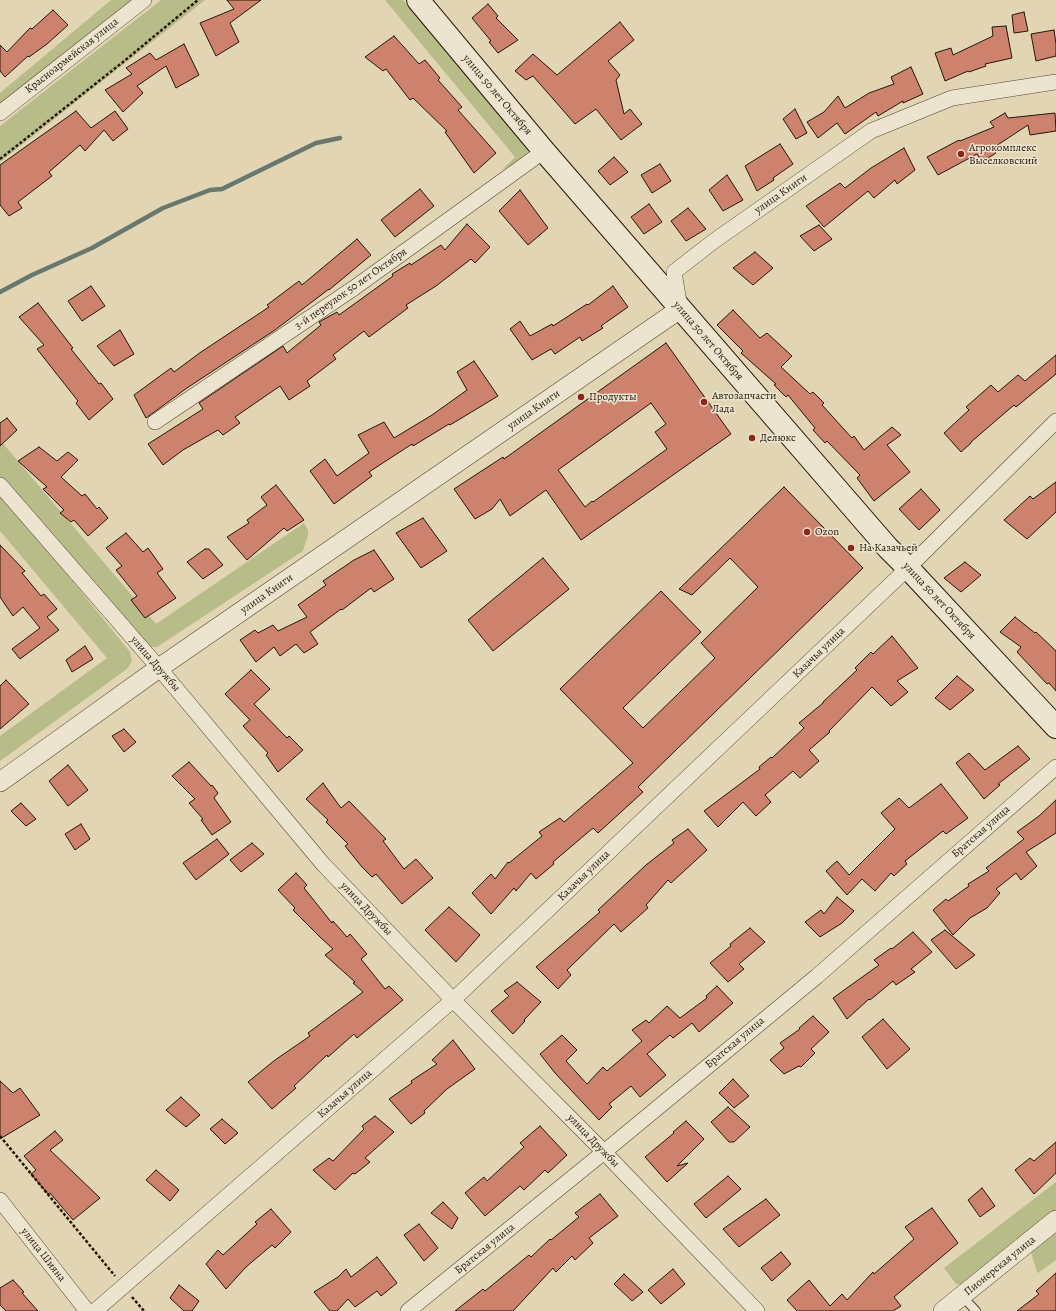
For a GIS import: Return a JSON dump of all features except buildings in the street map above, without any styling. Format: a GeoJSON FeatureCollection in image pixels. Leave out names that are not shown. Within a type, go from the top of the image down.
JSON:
{"type":"FeatureCollection","features":[{"type":"Feature","properties":{"kind":"main road","name":"улица 50 лет Октября"},"geometry":{"type":"LineString","coordinates":[[418,0],[544,151],[888,548],[1056,727]]}},
{"type":"Feature","properties":{"kind":"street","name":"Красноармейская улица"},"geometry":{"type":"LineString","coordinates":[[0,113],[144,0]]}},
{"type":"Feature","properties":{"kind":"street","name":"улица Книги"},"geometry":{"type":"LineString","coordinates":[[0,782],[159,668],[680,309],[674,272],[714,241],[871,131],[952,98],[1056,82]]}},
{"type":"Feature","properties":{"kind":"street","name":"3-й переулок 50 лет Октября"},"geometry":{"type":"LineString","coordinates":[[155,422],[354,288],[544,151]]}},
{"type":"Feature","properties":{"kind":"street","name":"Казачья улица"},"geometry":{"type":"LineString","coordinates":[[95,1311],[453,1000],[908,568],[1056,421]]}},
{"type":"Feature","properties":{"kind":"street","name":"улица Дружбы"},"geometry":{"type":"LineString","coordinates":[[0,485],[159,668],[323,864],[453,1000],[604,1152],[757,1311]]}},
{"type":"Feature","properties":{"kind":"street","name":"Братская улица"},"geometry":{"type":"LineString","coordinates":[[408,1311],[816,977],[1056,767]]}},
{"type":"Feature","properties":{"kind":"street","name":"улица Шияна"},"geometry":{"type":"LineString","coordinates":[[0,1200],[87,1311]]}},
{"type":"Feature","properties":{"kind":"street","name":"Пионерская улица"},"geometry":{"type":"LineString","coordinates":[[943,1311],[1056,1220]]}},
{"type":"Feature","properties":{"kind":"lane"},"geometry":{"type":"LineString","coordinates":[[962,1296],[976,1311]]}},
{"type":"Feature","properties":{"kind":"path"},"geometry":{"type":"LineString","coordinates":[[0,158],[117,67],[198,0]]}},
{"type":"Feature","properties":{"kind":"path"},"geometry":{"type":"LineString","coordinates":[[0,1136],[119,1281]]}},
{"type":"Feature","properties":{"kind":"path"},"geometry":{"type":"LineString","coordinates":[[129,1293],[144,1311]]}},
{"type":"Feature","properties":{"kind":"green space"},"geometry":{"type":"Polygon","coordinates":[[[111,0],[145,0],[0,112],[0,93],[111,0]]]}},
{"type":"Feature","properties":{"kind":"green space"},"geometry":{"type":"Polygon","coordinates":[[[161,0],[205,0],[0,162],[0,126],[161,0]]]}},
{"type":"Feature","properties":{"kind":"green space"},"geometry":{"type":"Polygon","coordinates":[[[385,0],[403,0],[527,148],[529,156],[502,170],[515,157],[385,0]]]}},
{"type":"Feature","properties":{"kind":"green space"},"geometry":{"type":"Polygon","coordinates":[[[0,440],[156,624],[304,523],[308,530],[308,535],[303,551],[157,647],[149,647],[0,479],[0,440]]]}},
{"type":"Feature","properties":{"kind":"green space"},"geometry":{"type":"Polygon","coordinates":[[[0,496],[75,584],[130,652],[132,661],[127,669],[0,761],[0,736],[107,658],[0,531],[0,496]]]}},
{"type":"Feature","properties":{"kind":"green space"},"geometry":{"type":"Polygon","coordinates":[[[1056,1182],[1056,1212],[962,1285],[956,1284],[944,1268],[1056,1182]]]}},
{"type":"Feature","properties":{"kind":"green space"},"geometry":{"type":"Polygon","coordinates":[[[1056,1232],[1056,1260],[1038,1273],[1031,1252],[1056,1232]]]}},
{"type":"Feature","properties":{"kind":"waterway"},"geometry":{"type":"LineString","coordinates":[[0,292],[32,275],[92,248],[163,208],[210,190],[222,189],[316,143],[340,138]]}},
{"type":"Feature","properties":{"kind":"place","name":"Агрокомплекс Выселковский"},"geometry":{"type":"Point","coordinates":[961,154]}},
{"type":"Feature","properties":{"kind":"place","name":"Продукты"},"geometry":{"type":"Point","coordinates":[581,397]}},
{"type":"Feature","properties":{"kind":"place","name":"Автозапчасти Лада"},"geometry":{"type":"Point","coordinates":[704,402]}},
{"type":"Feature","properties":{"kind":"place","name":"Делюкс"},"geometry":{"type":"Point","coordinates":[752,438]}},
{"type":"Feature","properties":{"kind":"place","name":"Ozon"},"geometry":{"type":"Point","coordinates":[807,532]}},
{"type":"Feature","properties":{"kind":"place","name":"На Казачьей"},"geometry":{"type":"Point","coordinates":[851,548]}}]}
